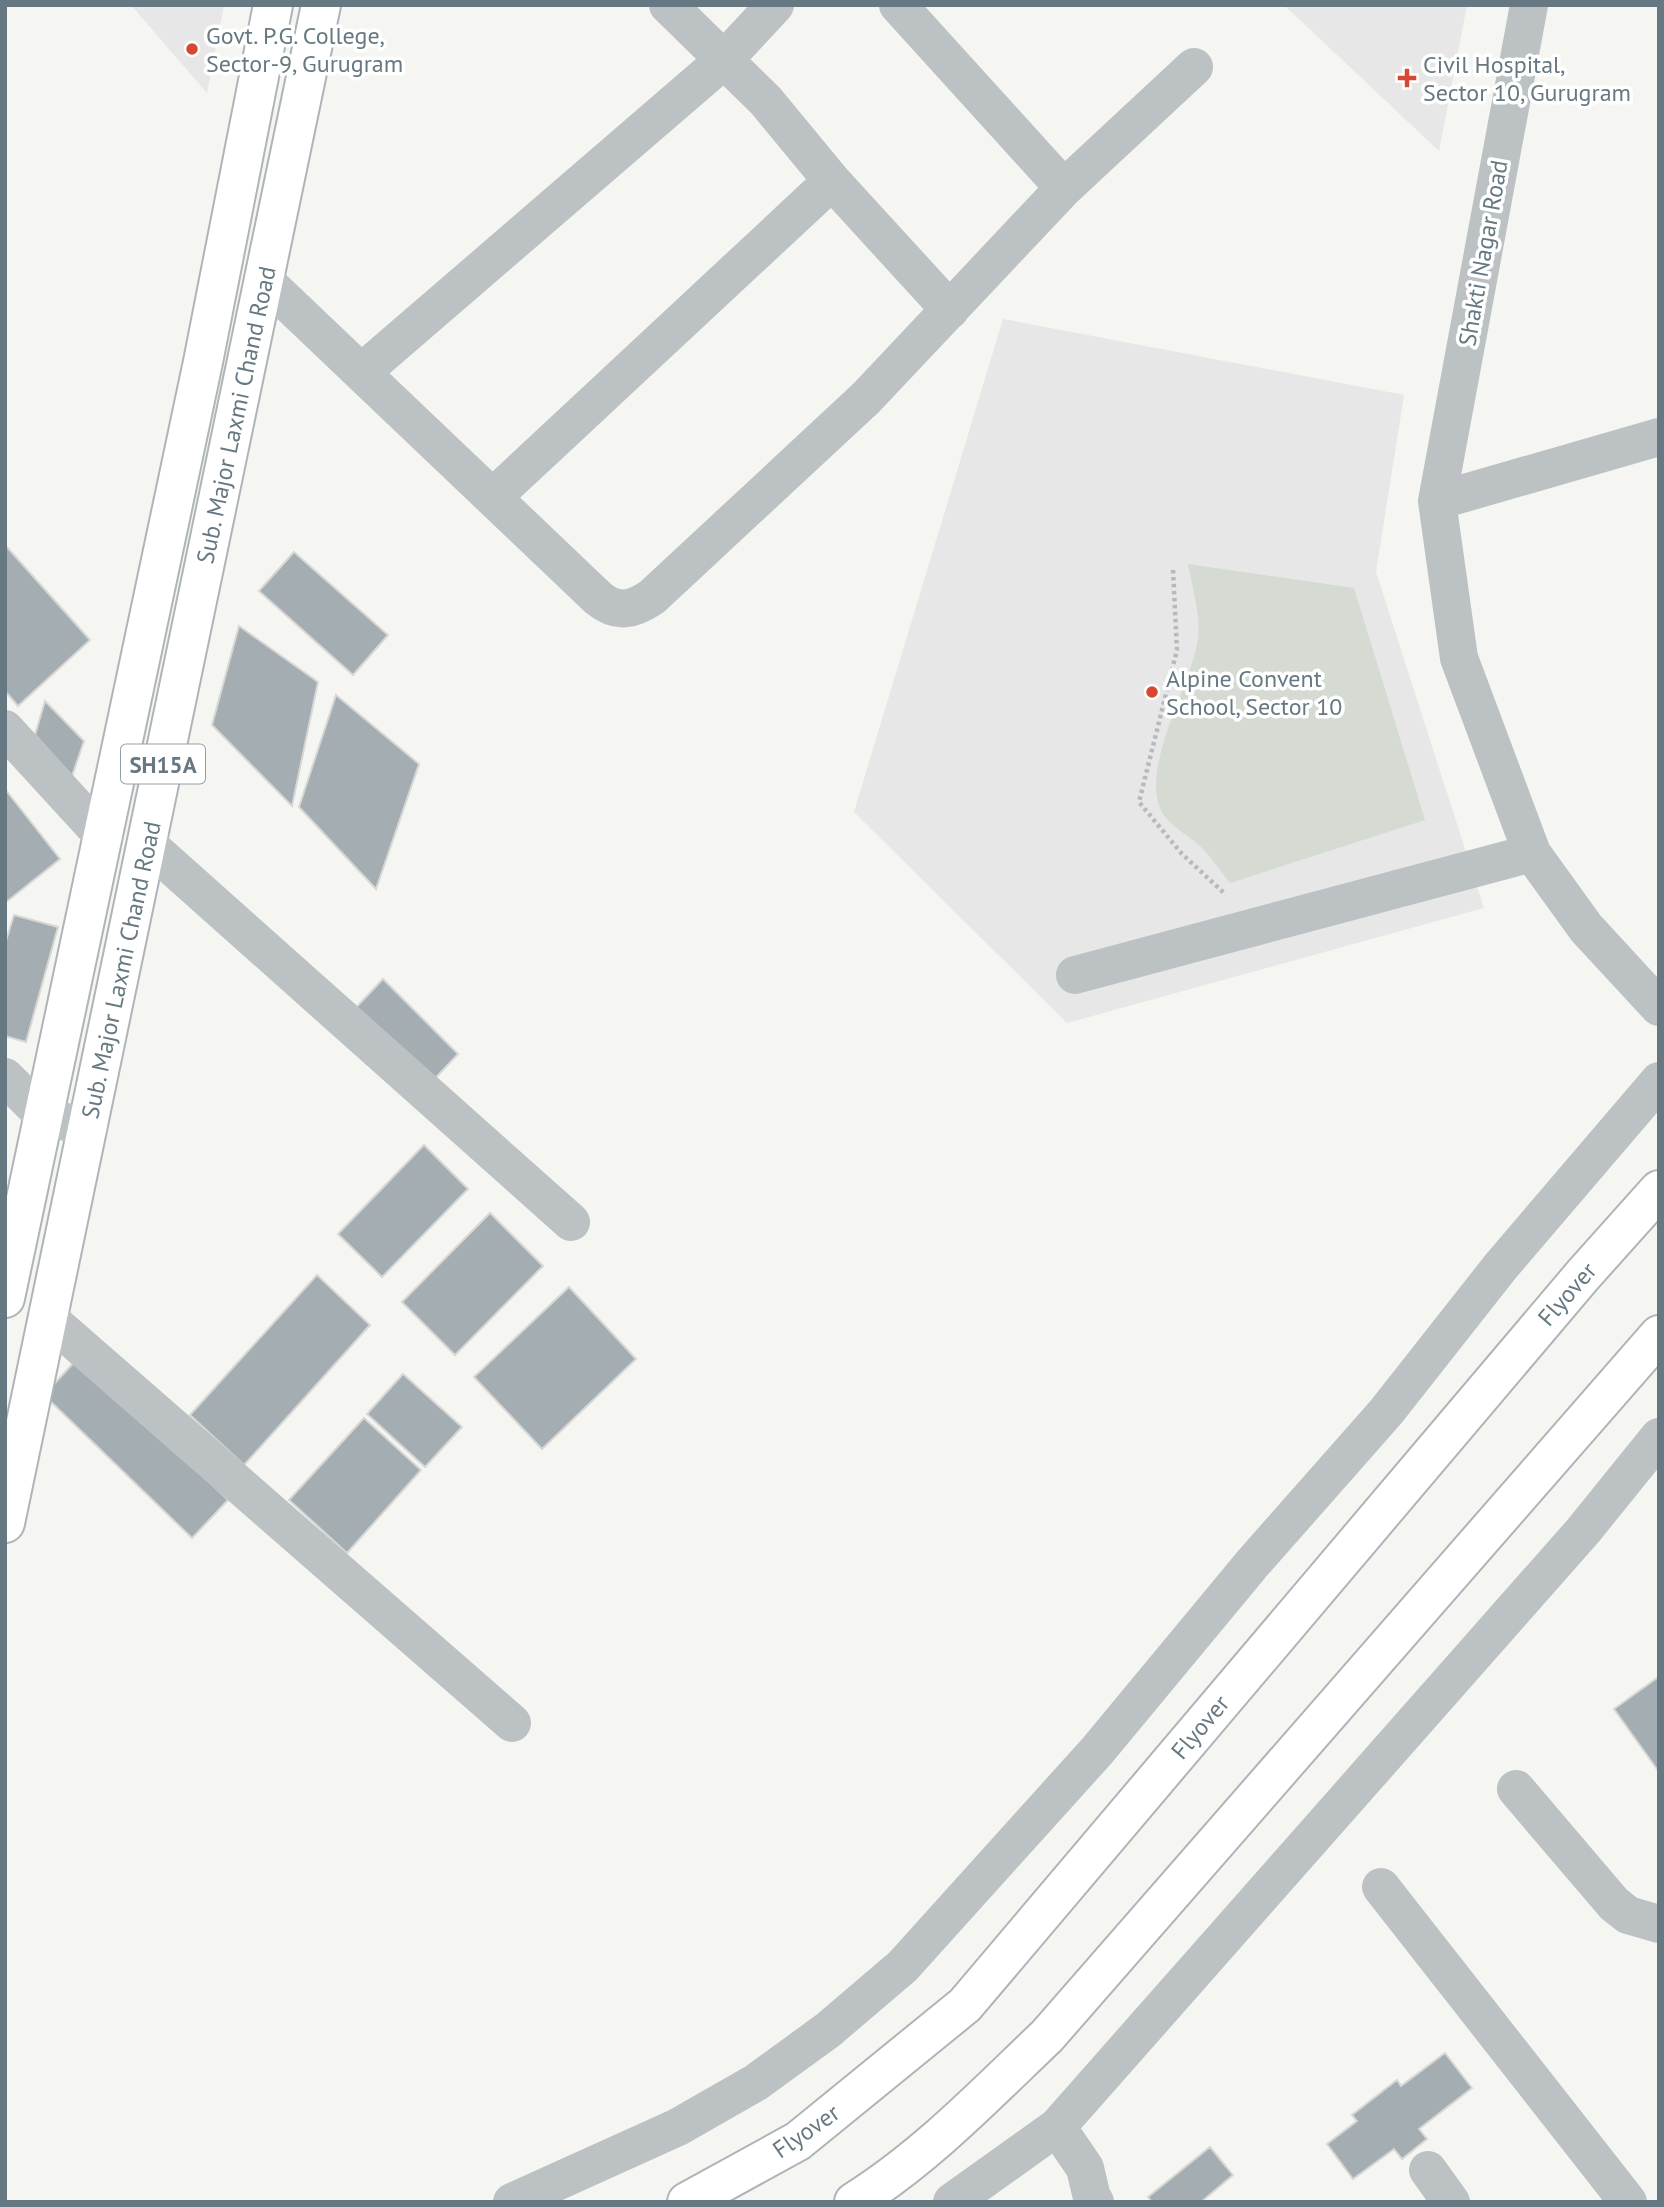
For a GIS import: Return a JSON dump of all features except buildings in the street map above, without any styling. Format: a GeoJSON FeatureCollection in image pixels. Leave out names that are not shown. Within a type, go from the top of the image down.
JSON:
{"type":"FeatureCollection","features":[{"type":"Feature","properties":{"kind":"main road","name":"Sub. Major Laxmi Chand Road"},"geometry":{"type":"LineString","coordinates":[[5,1298],[159,569],[273,5]]}},
{"type":"Feature","properties":{"kind":"main road","name":"Sub. Major Laxmi Chand Road"},"geometry":{"type":"LineString","coordinates":[[6,1512],[321,5]]}},
{"type":"Feature","properties":{"kind":"main road"},"geometry":{"type":"LineString","coordinates":[[159,569],[202,580]]}},
{"type":"Feature","properties":{"kind":"main road","name":"Flyover"},"geometry":{"type":"LineString","coordinates":[[687,2202],[798,2141],[965,2005],[1583,1275],[1659,1190]]}},
{"type":"Feature","properties":{"kind":"main road"},"geometry":{"type":"LineString","coordinates":[[854,2202],[885,2182],[961,2117],[1047,2036],[1659,1335]]}},
{"type":"Feature","properties":{"kind":"street"},"geometry":{"type":"LineString","coordinates":[[668,5],[765,102],[832,181],[950,310]]}},
{"type":"Feature","properties":{"kind":"street"},"geometry":{"type":"LineString","coordinates":[[362,372],[724,60],[775,5]]}},
{"type":"Feature","properties":{"kind":"street"},"geometry":{"type":"LineString","coordinates":[[898,5],[1064,188]]}},
{"type":"Feature","properties":{"kind":"street","name":"Shakti Nagar Road"},"geometry":{"type":"LineString","coordinates":[[1529,5],[1437,501],[1459,658],[1532,853],[1586,928],[1659,1007]]}},
{"type":"Feature","properties":{"kind":"street"},"geometry":{"type":"LineString","coordinates":[[264,281],[608,607],[625,610],[639,605],[866,398],[1064,188],[1194,67]]}},
{"type":"Feature","properties":{"kind":"street"},"geometry":{"type":"LineString","coordinates":[[493,497],[832,181]]}},
{"type":"Feature","properties":{"kind":"street"},"geometry":{"type":"LineString","coordinates":[[1437,501],[1659,436]]}},
{"type":"Feature","properties":{"kind":"street"},"geometry":{"type":"LineString","coordinates":[[5,729],[103,836]]}},
{"type":"Feature","properties":{"kind":"street"},"geometry":{"type":"LineString","coordinates":[[147,844],[570,1222]]}},
{"type":"Feature","properties":{"kind":"street"},"geometry":{"type":"LineString","coordinates":[[1075,975],[1532,853]]}},
{"type":"Feature","properties":{"kind":"street"},"geometry":{"type":"LineString","coordinates":[[5,1077],[44,1116],[88,1128]]}},
{"type":"Feature","properties":{"kind":"street"},"geometry":{"type":"LineString","coordinates":[[512,2202],[678,2127],[755,2083],[828,2030],[903,1966],[1096,1752],[1251,1565],[1386,1412],[1501,1266],[1659,1081]]}},
{"type":"Feature","properties":{"kind":"street"},"geometry":{"type":"LineString","coordinates":[[48,1318],[512,1723]]}},
{"type":"Feature","properties":{"kind":"street"},"geometry":{"type":"LineString","coordinates":[[952,2202],[1056,2127],[1583,1531],[1659,1437]]}},
{"type":"Feature","properties":{"kind":"street"},"geometry":{"type":"LineString","coordinates":[[1516,1789],[1614,1904],[1628,1916],[1659,1924]]}},
{"type":"Feature","properties":{"kind":"street"},"geometry":{"type":"LineString","coordinates":[[1381,1887],[1628,2202]]}},
{"type":"Feature","properties":{"kind":"street"},"geometry":{"type":"LineString","coordinates":[[1056,2127],[1085,2168],[1092,2200]]}},
{"type":"Feature","properties":{"kind":"street"},"geometry":{"type":"LineString","coordinates":[[1428,2170],[1451,2202]]}},
{"type":"Feature","properties":{"kind":"path"},"geometry":{"type":"LineString","coordinates":[[1173,570],[1177,650],[1139,802],[1182,854],[1221,894],[1234,890]]}},
{"type":"Feature","properties":{"kind":"shaded area","name":"Govt. P.G. College, Sector-9, Gurugram"},"geometry":{"type":"Polygon","coordinates":[[[131,5],[224,5],[207,93],[131,5]]]}},
{"type":"Feature","properties":{"kind":"shaded area","name":"Civil Hospital, Sector 10, Gurugram"},"geometry":{"type":"Polygon","coordinates":[[[1284,5],[1467,5],[1439,151],[1284,5]]]}},
{"type":"Feature","properties":{"kind":"shaded area","name":"Alpine Convent School, Sector 10"},"geometry":{"type":"Polygon","coordinates":[[[1003,319],[1404,395],[1376,572],[1484,908],[1067,1023],[854,812],[1003,319]]]}},
{"type":"Feature","properties":{"kind":"shaded area"},"geometry":{"type":"Polygon","coordinates":[[[1188,564],[1354,588],[1425,820],[1230,883],[1203,849],[1167,819],[1157,796],[1157,775],[1168,727],[1194,658],[1199,629],[1188,564]]]}},
{"type":"Feature","properties":{"kind":"place","name":"Govt. P.G. College, Sector-9, Gurugram"},"geometry":{"type":"Point","coordinates":[192,49]}},
{"type":"Feature","properties":{"kind":"place","name":"Civil Hospital, Sector 10, Gurugram"},"geometry":{"type":"Point","coordinates":[1407,78]}},
{"type":"Feature","properties":{"kind":"place","name":"Alpine Convent School, Sector 10"},"geometry":{"type":"Point","coordinates":[1152,692]}}]}
